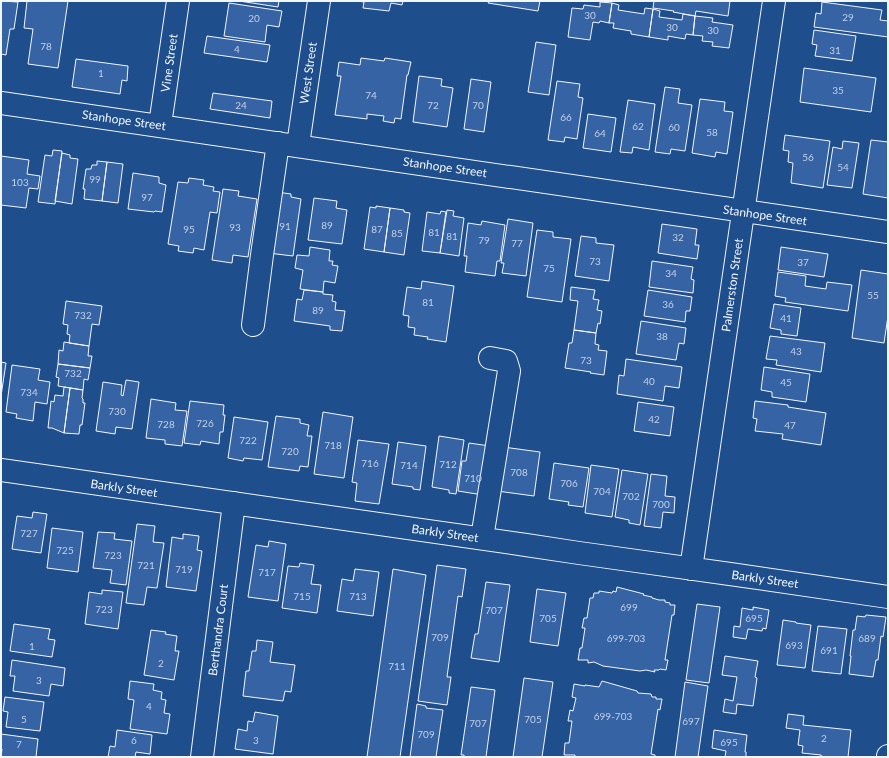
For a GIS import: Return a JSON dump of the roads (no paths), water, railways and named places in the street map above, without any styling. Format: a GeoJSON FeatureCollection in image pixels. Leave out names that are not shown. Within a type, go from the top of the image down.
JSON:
{"type":"FeatureCollection","features":[{"type":"Feature","properties":{"kind":"street","name":"Vine Street"},"geometry":{"type":"LineString","coordinates":[[160,125],[178,1]]}},
{"type":"Feature","properties":{"kind":"street","name":"West Street"},"geometry":{"type":"LineString","coordinates":[[253,324],[262,255],[319,1]]}},
{"type":"Feature","properties":{"kind":"street","name":"Palmerston Street"},"geometry":{"type":"LineString","coordinates":[[691,569],[774,1]]}},
{"type":"Feature","properties":{"kind":"street","name":"Stanhope Street"},"geometry":{"type":"LineString","coordinates":[[1,103],[888,232]]}},
{"type":"Feature","properties":{"kind":"street"},"geometry":{"type":"LineString","coordinates":[[482,538],[509,371],[506,361],[490,358]]}},
{"type":"Feature","properties":{"kind":"street","name":"Barkly Street"},"geometry":{"type":"LineString","coordinates":[[1,470],[888,597]]}},
{"type":"Feature","properties":{"kind":"street","name":"Berthandra Court"},"geometry":{"type":"LineString","coordinates":[[202,757],[234,503]]}}]}
